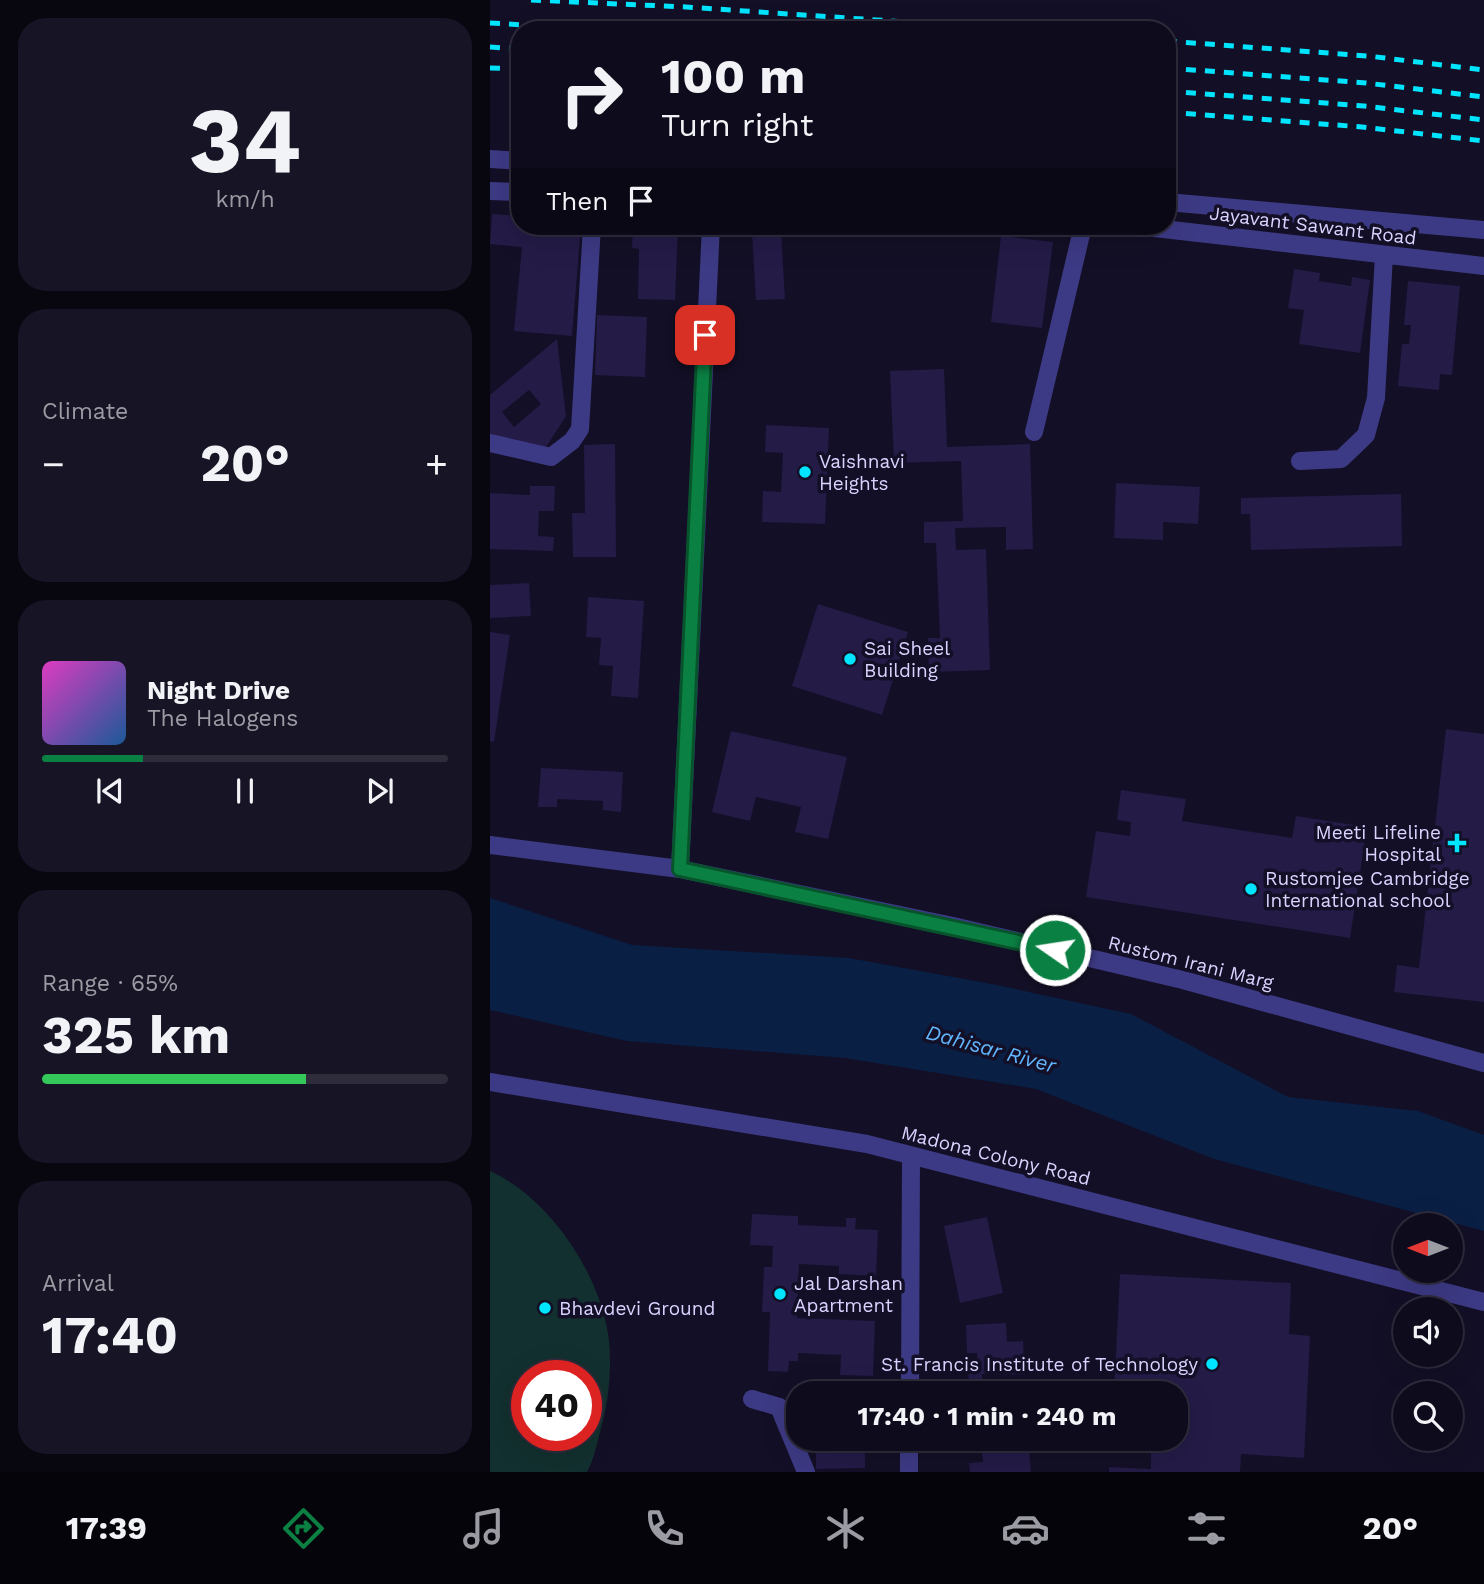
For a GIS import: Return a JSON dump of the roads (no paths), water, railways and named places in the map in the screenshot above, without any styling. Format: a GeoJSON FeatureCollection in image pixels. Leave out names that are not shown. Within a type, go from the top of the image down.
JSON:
{"type":"FeatureCollection","features":[{"type":"Feature","properties":{"kind":"street"},"geometry":{"type":"LineString","coordinates":[[490,159],[511,160]]}},
{"type":"Feature","properties":{"kind":"street"},"geometry":{"type":"LineString","coordinates":[[490,191],[511,192]]}},
{"type":"Feature","properties":{"kind":"street","name":"Jayavant Sawant Road"},"geometry":{"type":"LineString","coordinates":[[1176,203],[1484,230]]}},
{"type":"Feature","properties":{"kind":"street","name":"Jayavant Sawant Road"},"geometry":{"type":"LineString","coordinates":[[1176,231],[1484,266]]}},
{"type":"Feature","properties":{"kind":"street"},"geometry":{"type":"LineString","coordinates":[[490,443],[551,457],[572,441],[580,429],[591,235]]}},
{"type":"Feature","properties":{"kind":"street"},"geometry":{"type":"LineString","coordinates":[[680,869],[711,235]]}},
{"type":"Feature","properties":{"kind":"street"},"geometry":{"type":"LineString","coordinates":[[1034,432],[1081,235]]}},
{"type":"Feature","properties":{"kind":"street"},"geometry":{"type":"LineString","coordinates":[[1300,461],[1341,459],[1366,435],[1376,398],[1384,255]]}},
{"type":"Feature","properties":{"kind":"street","name":"Rustom Irani Marg"},"geometry":{"type":"LineString","coordinates":[[490,845],[680,869],[953,926],[1183,980],[1484,1063]]}},
{"type":"Feature","properties":{"kind":"street","name":"Madona Colony Road"},"geometry":{"type":"LineString","coordinates":[[490,1082],[867,1144],[1484,1302]]}},
{"type":"Feature","properties":{"kind":"street"},"geometry":{"type":"LineString","coordinates":[[909,1381],[911,1155]]}},
{"type":"Feature","properties":{"kind":"street"},"geometry":{"type":"LineString","coordinates":[[752,1399],[779,1407],[806,1472]]}},
{"type":"Feature","properties":{"kind":"street"},"geometry":{"type":"LineString","coordinates":[[909,1451],[909,1472]]}},
{"type":"Feature","properties":{"kind":"water","name":"Dahisar River"},"geometry":{"type":"Polygon","coordinates":[[[490,898],[632,945],[849,958],[992,984],[1131,1014],[1288,1097],[1418,1111],[1484,1135],[1484,1231],[1463,1225],[1463,1213],[1416,1213],[1214,1159],[1036,1089],[845,1058],[627,1041],[490,1010],[490,898]]]}},
{"type":"Feature","properties":{"kind":"railway"},"geometry":{"type":"LineString","coordinates":[[531,0],[892,21]]}},
{"type":"Feature","properties":{"kind":"railway"},"geometry":{"type":"LineString","coordinates":[[490,23],[511,24]]}},
{"type":"Feature","properties":{"kind":"railway"},"geometry":{"type":"LineString","coordinates":[[1176,42],[1368,56],[1484,70]]}},
{"type":"Feature","properties":{"kind":"railway"},"geometry":{"type":"LineString","coordinates":[[490,47],[511,48]]}},
{"type":"Feature","properties":{"kind":"railway"},"geometry":{"type":"LineString","coordinates":[[490,68],[511,69]]}},
{"type":"Feature","properties":{"kind":"railway"},"geometry":{"type":"LineString","coordinates":[[1176,69],[1366,83],[1484,97]]}},
{"type":"Feature","properties":{"kind":"railway"},"geometry":{"type":"LineString","coordinates":[[1176,92],[1364,106],[1484,120]]}},
{"type":"Feature","properties":{"kind":"railway"},"geometry":{"type":"LineString","coordinates":[[1176,113],[1362,127],[1484,141]]}},
{"type":"Feature","properties":{"kind":"place","name":"Vaishnavi Heights"},"geometry":{"type":"Point","coordinates":[805,472]}},
{"type":"Feature","properties":{"kind":"place","name":"Sai Sheel Building"},"geometry":{"type":"Point","coordinates":[850,659]}},
{"type":"Feature","properties":{"kind":"place","name":"Meeti Lifeline Hospital"},"geometry":{"type":"Point","coordinates":[1457,843]}},
{"type":"Feature","properties":{"kind":"place","name":"Rustomjee Cambridge International school"},"geometry":{"type":"Point","coordinates":[1251,889]}},
{"type":"Feature","properties":{"kind":"place","name":"Jal Darshan Apartment"},"geometry":{"type":"Point","coordinates":[780,1294]}},
{"type":"Feature","properties":{"kind":"place","name":"Bhavdevi Ground"},"geometry":{"type":"Point","coordinates":[545,1308]}},
{"type":"Feature","properties":{"kind":"place","name":"St. Francis Institute of Technology"},"geometry":{"type":"Point","coordinates":[1212,1364]}}]}
